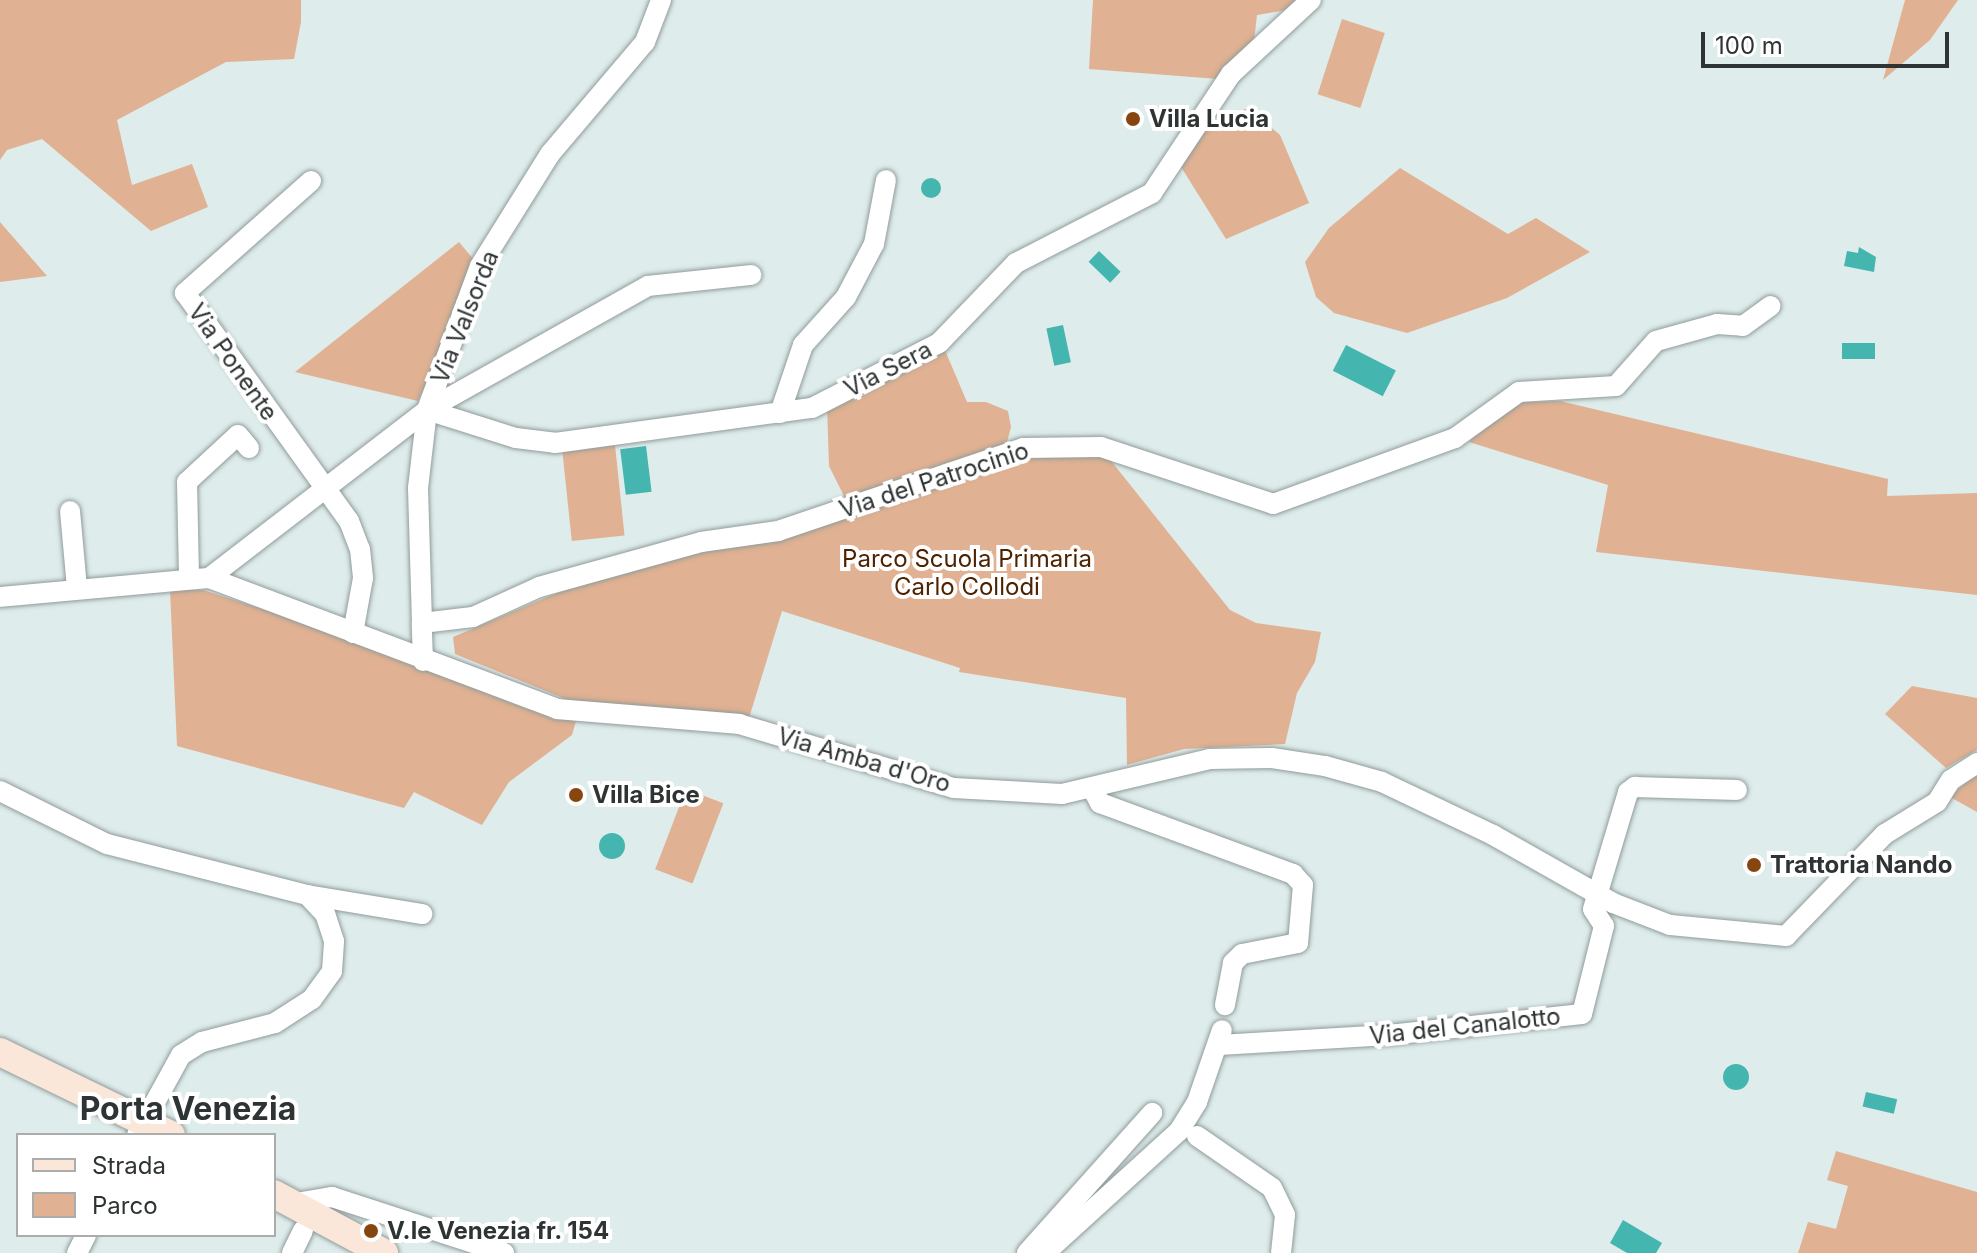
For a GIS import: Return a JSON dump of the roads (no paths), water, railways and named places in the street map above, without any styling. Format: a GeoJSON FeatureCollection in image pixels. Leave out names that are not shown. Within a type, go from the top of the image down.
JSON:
{"type":"FeatureCollection","features":[{"type":"Feature","properties":{"kind":"street","name":"Via Valsorda"},"geometry":{"type":"LineString","coordinates":[[199,577],[427,410],[480,266],[550,154],[645,42],[661,0]]}},
{"type":"Feature","properties":{"kind":"street","name":"Via Sera"},"geometry":{"type":"LineString","coordinates":[[427,410],[516,438],[555,443],[812,408],[939,343],[1016,263],[1152,193],[1231,74],[1311,0]]}},
{"type":"Feature","properties":{"kind":"street"},"geometry":{"type":"LineString","coordinates":[[780,413],[803,345],[846,297],[874,244],[886,180]]}},
{"type":"Feature","properties":{"kind":"street","name":"Via Ponente"},"geometry":{"type":"LineString","coordinates":[[311,181],[185,293],[323,488]]}},
{"type":"Feature","properties":{"kind":"street"},"geometry":{"type":"LineString","coordinates":[[423,661],[418,488],[427,410],[648,286],[751,275]]}},
{"type":"Feature","properties":{"kind":"street","name":"Via del Patrocinio"},"geometry":{"type":"LineString","coordinates":[[422,623],[473,617],[539,587],[701,542],[778,531],[1023,448],[1101,447],[1273,504],[1455,438],[1519,392],[1616,386],[1656,341],[1717,324],[1743,326],[1771,306]]}},
{"type":"Feature","properties":{"kind":"street"},"geometry":{"type":"LineString","coordinates":[[199,577],[187,482],[238,435],[249,448]]}},
{"type":"Feature","properties":{"kind":"street"},"geometry":{"type":"LineString","coordinates":[[323,488],[349,521],[360,549],[361,603],[353,633]]}},
{"type":"Feature","properties":{"kind":"street"},"geometry":{"type":"LineString","coordinates":[[70,511],[77,588]]}},
{"type":"Feature","properties":{"kind":"street","name":"Via Amba d'Oro"},"geometry":{"type":"LineString","coordinates":[[0,597],[199,577],[557,709],[739,724],[927,783],[1062,794],[1093,790],[1210,759],[1272,758],[1325,766],[1382,782],[1598,891],[1613,903],[1670,925],[1786,936],[1885,834],[1937,802],[1951,780],[1977,763]]}},
{"type":"Feature","properties":{"kind":"street"},"geometry":{"type":"LineString","coordinates":[[1598,891],[1628,792],[1635,787],[1737,790]]}},
{"type":"Feature","properties":{"kind":"street"},"geometry":{"type":"LineString","coordinates":[[1093,790],[1100,803],[1293,874],[1303,885],[1298,943],[1242,954],[1233,963],[1225,1005]]}},
{"type":"Feature","properties":{"kind":"street"},"geometry":{"type":"LineString","coordinates":[[0,791],[107,844],[307,895],[422,914]]}},
{"type":"Feature","properties":{"kind":"street","name":"Via del Canalotto"},"geometry":{"type":"LineString","coordinates":[[1045,1253],[1066,1228],[1179,1131],[1221,1037],[1389,1035],[1582,1014],[1604,926],[1593,909],[1598,891]]}},
{"type":"Feature","properties":{"kind":"street"},"geometry":{"type":"LineString","coordinates":[[0,1052],[139,1130],[181,1055],[202,1042],[275,1023],[312,999],[332,971],[334,941],[325,914],[307,895]]}},
{"type":"Feature","properties":{"kind":"street"},"geometry":{"type":"LineString","coordinates":[[1027,1253],[1152,1113]]}},
{"type":"Feature","properties":{"kind":"street"},"geometry":{"type":"LineString","coordinates":[[1197,1136],[1272,1188],[1285,1215],[1281,1253]]}},
{"type":"Feature","properties":{"kind":"street"},"geometry":{"type":"LineString","coordinates":[[279,1204],[332,1197],[504,1253]]}},
{"type":"Feature","properties":{"kind":"street"},"geometry":{"type":"LineString","coordinates":[[279,1204],[298,1242],[347,1253]]}},
{"type":"Feature","properties":{"kind":"street"},"geometry":{"type":"LineString","coordinates":[[279,1204],[384,1253]]}},
{"type":"Feature","properties":{"kind":"water"},"geometry":{"type":"Polygon","coordinates":[[[931,178],[938,181],[941,188],[938,195],[931,198],[924,195],[921,188],[924,181],[931,178]]]}},
{"type":"Feature","properties":{"kind":"water"},"geometry":{"type":"Polygon","coordinates":[[[1859,247],[1876,257],[1874,272],[1844,266],[1847,251],[1858,253],[1859,247]]]}},
{"type":"Feature","properties":{"kind":"water"},"geometry":{"type":"Polygon","coordinates":[[[1099,251],[1121,272],[1110,283],[1089,262],[1099,251]]]}},
{"type":"Feature","properties":{"kind":"water"},"geometry":{"type":"Polygon","coordinates":[[[1063,325],[1071,362],[1054,366],[1046,329],[1063,325]]]}},
{"type":"Feature","properties":{"kind":"water"},"geometry":{"type":"Polygon","coordinates":[[[1842,343],[1875,343],[1875,359],[1842,359],[1842,343]]]}},
{"type":"Feature","properties":{"kind":"water"},"geometry":{"type":"Polygon","coordinates":[[[1346,345],[1396,370],[1383,396],[1333,371],[1346,345]]]}},
{"type":"Feature","properties":{"kind":"water"},"geometry":{"type":"Polygon","coordinates":[[[646,446],[652,492],[626,495],[620,449],[646,446]]]}},
{"type":"Feature","properties":{"kind":"water"},"geometry":{"type":"Polygon","coordinates":[[[612,833],[621,837],[625,846],[621,855],[612,859],[603,855],[599,846],[603,837],[612,833]]]}},
{"type":"Feature","properties":{"kind":"water"},"geometry":{"type":"Polygon","coordinates":[[[1736,1064],[1745,1068],[1749,1077],[1745,1086],[1736,1090],[1727,1086],[1723,1077],[1727,1068],[1736,1064]]]}},
{"type":"Feature","properties":{"kind":"water"},"geometry":{"type":"Polygon","coordinates":[[[1866,1092],[1897,1099],[1894,1114],[1863,1107],[1866,1092]]]}},
{"type":"Feature","properties":{"kind":"water"},"geometry":{"type":"Polygon","coordinates":[[[1623,1220],[1662,1243],[1656,1253],[1627,1253],[1610,1243],[1623,1220]]]}},
{"type":"Feature","properties":{"kind":"place","name":"Villa Lucia"},"geometry":{"type":"Point","coordinates":[1133,119]}},
{"type":"Feature","properties":{"kind":"place","name":"Villa Bice"},"geometry":{"type":"Point","coordinates":[576,795]}},
{"type":"Feature","properties":{"kind":"place","name":"Trattoria Nando"},"geometry":{"type":"Point","coordinates":[1754,865]}},
{"type":"Feature","properties":{"kind":"place","name":"V.le Venezia fr. 154"},"geometry":{"type":"Point","coordinates":[371,1231]}},
{"type":"Feature","properties":{"kind":"district","name":"Porta Venezia"},"geometry":{"type":"Point","coordinates":[188,1109]}},
{"type":"Feature","properties":{"kind":"park label","name":"Parco Scuola Primaria Carlo Collodi"},"geometry":{"type":"Point","coordinates":[967,573]}}]}
